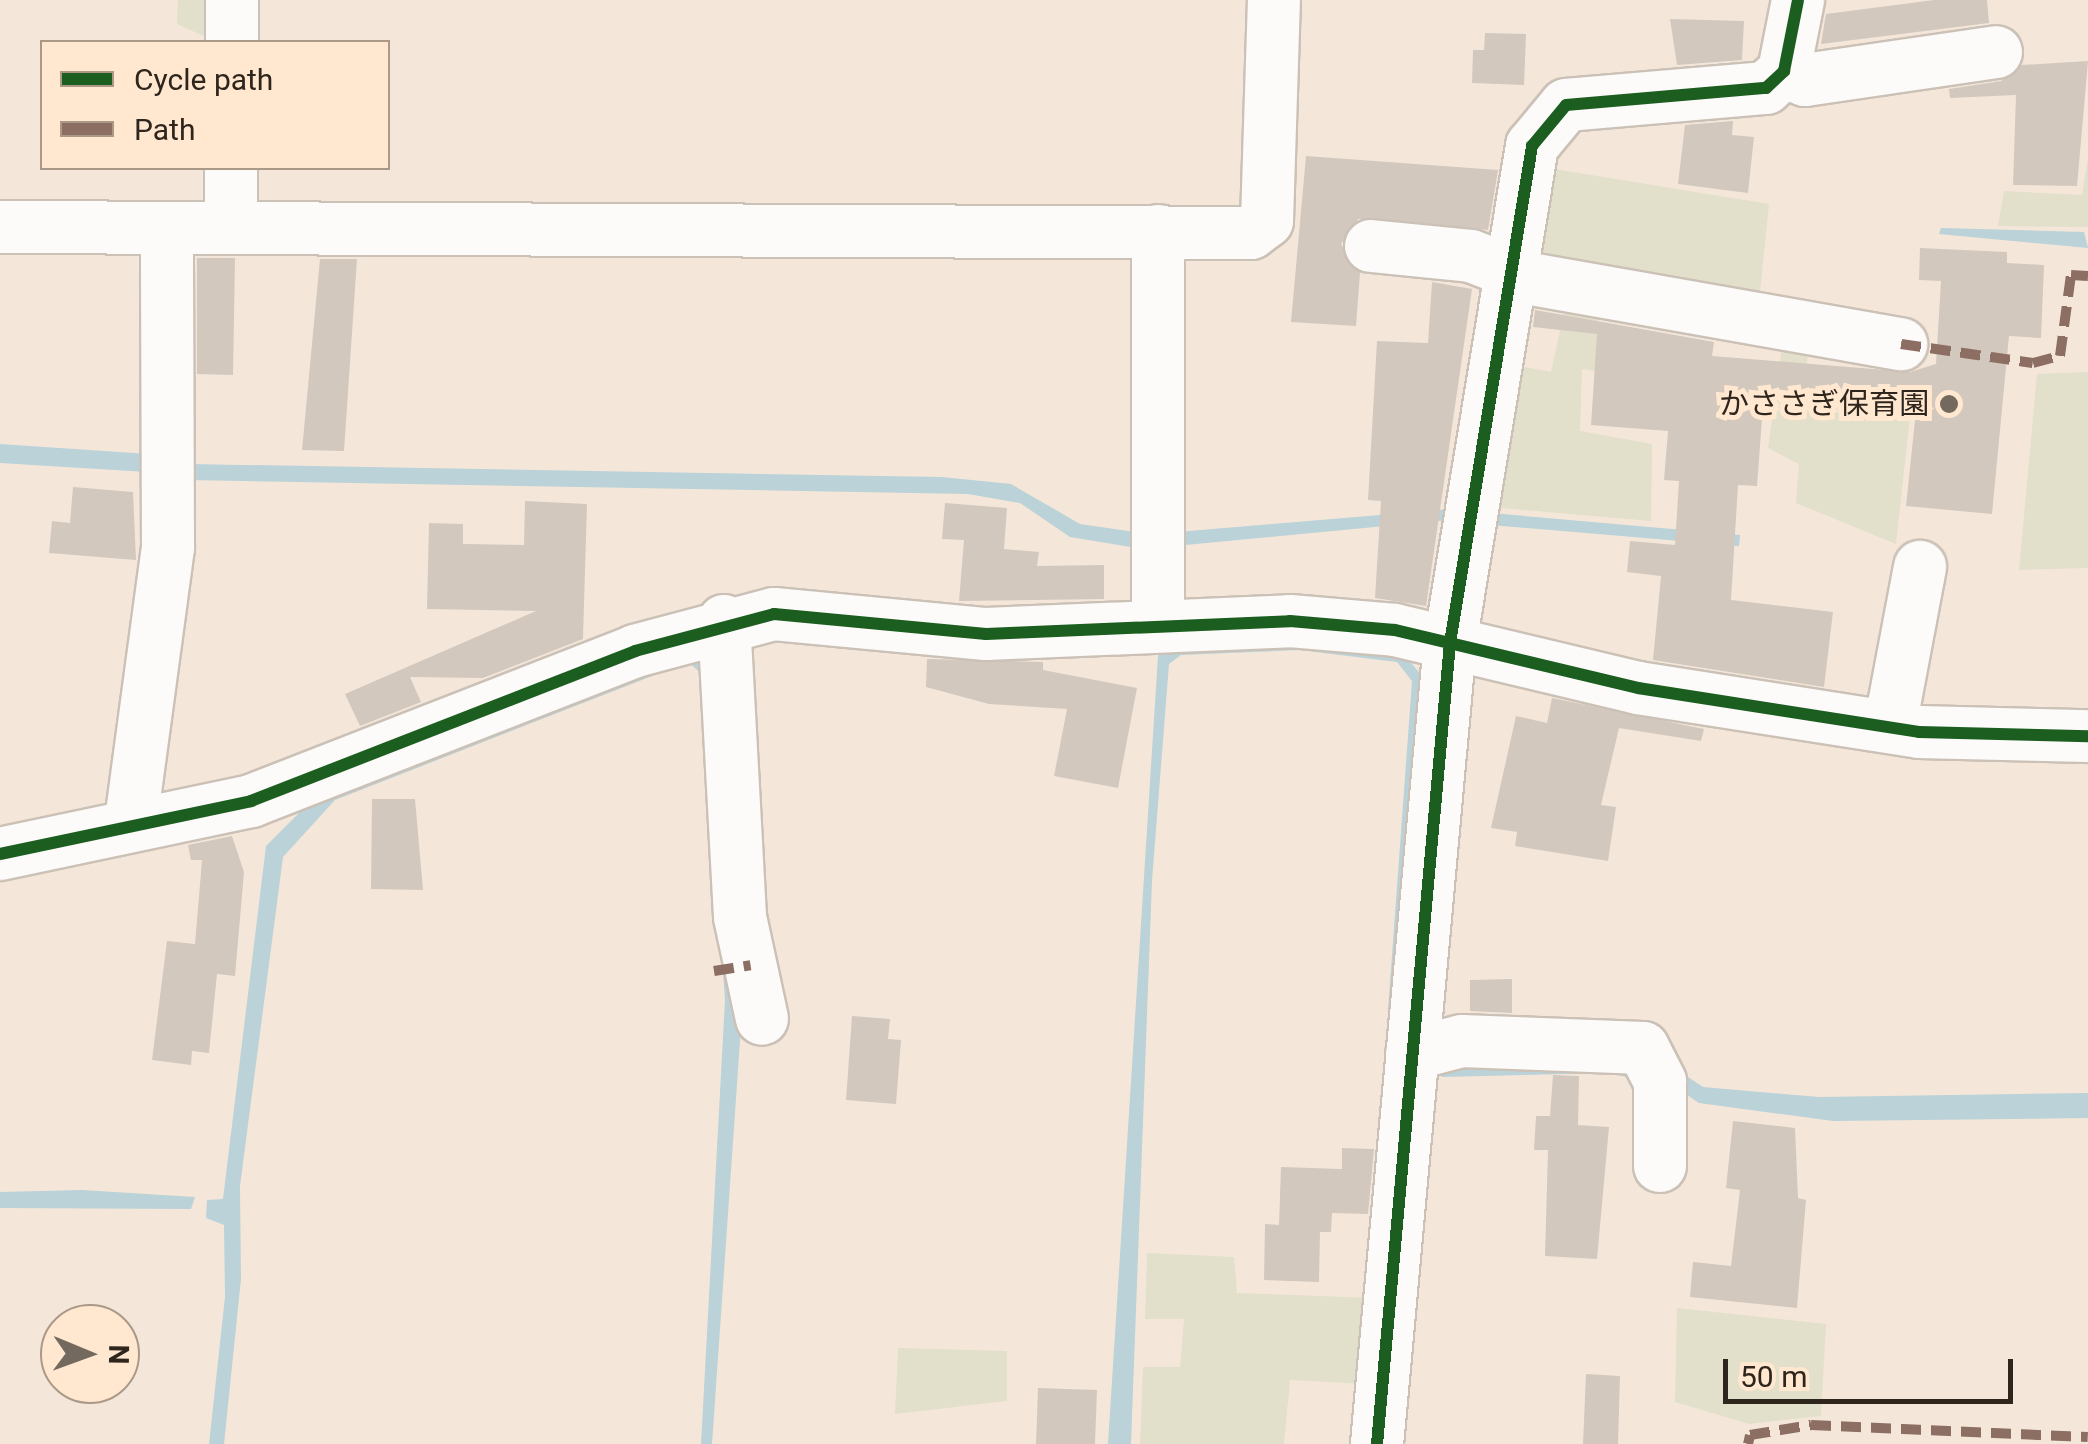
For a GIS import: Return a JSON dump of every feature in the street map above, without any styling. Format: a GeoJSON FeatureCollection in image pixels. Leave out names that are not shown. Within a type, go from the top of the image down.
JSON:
{"type":"FeatureCollection","features":[{"type":"Feature","properties":{"kind":"street"},"geometry":{"type":"LineString","coordinates":[[232,0],[232,40]]}},
{"type":"Feature","properties":{"kind":"street"},"geometry":{"type":"LineString","coordinates":[[0,227],[1251,232],[1266,221],[1274,0]]}},
{"type":"Feature","properties":{"kind":"street"},"geometry":{"type":"LineString","coordinates":[[1784,71],[1798,0]]}},
{"type":"Feature","properties":{"kind":"street"},"geometry":{"type":"LineString","coordinates":[[1784,71],[1805,80],[1996,52]]}},
{"type":"Feature","properties":{"kind":"street"},"geometry":{"type":"LineString","coordinates":[[1377,1444],[1450,643],[1508,271],[1532,146],[1566,105],[1743,93],[1784,71]]}},
{"type":"Feature","properties":{"kind":"street"},"geometry":{"type":"LineString","coordinates":[[231,170],[231,228]]}},
{"type":"Feature","properties":{"kind":"street"},"geometry":{"type":"LineString","coordinates":[[131,822],[168,548],[167,228]]}},
{"type":"Feature","properties":{"kind":"street"},"geometry":{"type":"LineString","coordinates":[[1158,231],[1158,624]]}},
{"type":"Feature","properties":{"kind":"street"},"geometry":{"type":"LineString","coordinates":[[1371,246],[1471,256],[1508,271],[1902,344]]}},
{"type":"Feature","properties":{"kind":"street"},"geometry":{"type":"LineString","coordinates":[[1890,726],[1920,567]]}},
{"type":"Feature","properties":{"kind":"street"},"geometry":{"type":"LineString","coordinates":[[0,854],[131,822],[251,802],[724,622],[774,614],[1032,634],[1158,624],[1290,621],[1450,643],[1638,688],[1890,726],[2088,736]]}},
{"type":"Feature","properties":{"kind":"street"},"geometry":{"type":"LineString","coordinates":[[724,622],[740,917],[762,1019]]}},
{"type":"Feature","properties":{"kind":"street"},"geometry":{"type":"LineString","coordinates":[[1412,1054],[1462,1041],[1643,1048],[1660,1082],[1660,1166]]}},
{"type":"Feature","properties":{"kind":"shaded area"},"geometry":{"type":"Polygon","coordinates":[[[178,0],[220,0],[217,40],[177,24],[178,0]]]}},
{"type":"Feature","properties":{"kind":"shaded area"},"geometry":{"type":"Polygon","coordinates":[[[2088,158],[2088,227],[1998,226],[2004,191],[2082,195],[2088,158]]]}},
{"type":"Feature","properties":{"kind":"shaded area"},"geometry":{"type":"Polygon","coordinates":[[[1548,168],[1769,204],[1759,302],[1532,268],[1548,168]]]}},
{"type":"Feature","properties":{"kind":"shaded area"},"geometry":{"type":"Polygon","coordinates":[[[1567,298],[1602,303],[1596,334],[1630,342],[1628,376],[1582,369],[1580,431],[1652,444],[1651,521],[1490,507],[1513,365],[1551,372],[1567,298]]]}},
{"type":"Feature","properties":{"kind":"shaded area"},"geometry":{"type":"Polygon","coordinates":[[[1784,332],[1808,336],[1806,403],[1910,417],[1896,544],[1796,503],[1799,464],[1768,448],[1784,332]]]}},
{"type":"Feature","properties":{"kind":"shaded area"},"geometry":{"type":"Polygon","coordinates":[[[2088,372],[2088,568],[2019,570],[2037,374],[2088,372]]]}},
{"type":"Feature","properties":{"kind":"shaded area"},"geometry":{"type":"Polygon","coordinates":[[[1147,1253],[1234,1257],[1237,1293],[1377,1298],[1366,1384],[1290,1380],[1284,1444],[1140,1444],[1143,1367],[1180,1367],[1184,1319],[1145,1319],[1147,1253]]]}},
{"type":"Feature","properties":{"kind":"shaded area"},"geometry":{"type":"Polygon","coordinates":[[[1677,1308],[1826,1324],[1821,1416],[1749,1424],[1675,1402],[1677,1308]]]}},
{"type":"Feature","properties":{"kind":"shaded area"},"geometry":{"type":"Polygon","coordinates":[[[898,1348],[1007,1351],[1007,1401],[895,1414],[898,1348]]]}},
{"type":"Feature","properties":{"kind":"water"},"geometry":{"type":"Polygon","coordinates":[[[1941,228],[2084,232],[2088,248],[1939,234],[1941,228]]]}},
{"type":"Feature","properties":{"kind":"water"},"geometry":{"type":"Polygon","coordinates":[[[0,444],[149,454],[147,472],[0,463],[0,444]]]}},
{"type":"Feature","properties":{"kind":"water"},"geometry":{"type":"Polygon","coordinates":[[[190,464],[942,477],[1011,484],[1080,524],[1142,533],[1143,549],[1070,537],[1020,503],[968,494],[189,480],[190,464]]]}},
{"type":"Feature","properties":{"kind":"water"},"geometry":{"type":"Polygon","coordinates":[[[1450,509],[1448,520],[1175,546],[1177,532],[1450,509]]]}},
{"type":"Feature","properties":{"kind":"water"},"geometry":{"type":"Polygon","coordinates":[[[1491,513],[1740,535],[1739,546],[1490,525],[1491,513]]]}},
{"type":"Feature","properties":{"kind":"water"},"geometry":{"type":"Polygon","coordinates":[[[1294,641],[1403,653],[1422,676],[1401,1005],[1388,1010],[1412,681],[1397,662],[1299,650],[1181,655],[1169,664],[1152,881],[1131,1444],[1108,1444],[1158,656],[1169,646],[1294,641]]]}},
{"type":"Feature","properties":{"kind":"water"},"geometry":{"type":"Polygon","coordinates":[[[704,643],[743,998],[712,1444],[701,1444],[725,1000],[702,674],[688,662],[335,800],[283,857],[240,1186],[241,1279],[224,1444],[209,1444],[225,1297],[224,1225],[206,1218],[207,1200],[223,1199],[266,846],[314,798],[704,643]]]}},
{"type":"Feature","properties":{"kind":"water"},"geometry":{"type":"Polygon","coordinates":[[[1629,1056],[1643,1080],[1606,1073],[1442,1077],[1438,1066],[1629,1056]]]}},
{"type":"Feature","properties":{"kind":"water"},"geometry":{"type":"Polygon","coordinates":[[[1670,1065],[1703,1087],[1819,1097],[2088,1093],[2088,1118],[1833,1121],[1699,1103],[1672,1085],[1670,1065]]]}},
{"type":"Feature","properties":{"kind":"water"},"geometry":{"type":"Polygon","coordinates":[[[82,1190],[195,1197],[191,1209],[0,1208],[0,1192],[82,1190]]]}},
{"type":"Feature","properties":{"kind":"building"},"geometry":{"type":"Polygon","coordinates":[[[1934,0],[1987,0],[1989,23],[1821,44],[1826,14],[1934,0]]]}},
{"type":"Feature","properties":{"kind":"building"},"geometry":{"type":"Polygon","coordinates":[[[1670,19],[1744,21],[1742,60],[1677,65],[1670,19]]]}},
{"type":"Feature","properties":{"kind":"building"},"geometry":{"type":"Polygon","coordinates":[[[1485,33],[1526,34],[1524,85],[1472,83],[1473,50],[1484,50],[1485,33]]]}},
{"type":"Feature","properties":{"kind":"building"},"geometry":{"type":"Polygon","coordinates":[[[2088,61],[2077,186],[2013,185],[2016,95],[1950,98],[1949,89],[2001,81],[2022,65],[2088,61]]]}},
{"type":"Feature","properties":{"kind":"building"},"geometry":{"type":"Polygon","coordinates":[[[1733,121],[1732,135],[1754,137],[1748,193],[1678,184],[1685,125],[1733,121]]]}},
{"type":"Feature","properties":{"kind":"building"},"geometry":{"type":"Polygon","coordinates":[[[1306,156],[1498,170],[1488,230],[1358,219],[1341,244],[1360,273],[1356,326],[1291,322],[1306,156]]]}},
{"type":"Feature","properties":{"kind":"building"},"geometry":{"type":"Polygon","coordinates":[[[1920,248],[2007,252],[2007,263],[2044,265],[2041,338],[2009,336],[1992,514],[1906,506],[1916,411],[1764,392],[1757,486],[1738,485],[1731,600],[1833,612],[1824,687],[1653,660],[1661,576],[1627,572],[1630,541],[1675,545],[1679,481],[1664,480],[1668,431],[1591,425],[1597,334],[1533,327],[1535,310],[1714,342],[1712,356],[1910,372],[1936,364],[1941,281],[1919,280],[1920,248]]]}},
{"type":"Feature","properties":{"kind":"building"},"geometry":{"type":"Polygon","coordinates":[[[197,258],[235,258],[233,375],[197,374],[197,258]]]}},
{"type":"Feature","properties":{"kind":"building"},"geometry":{"type":"Polygon","coordinates":[[[320,259],[357,259],[344,451],[302,450],[320,259]]]}},
{"type":"Feature","properties":{"kind":"building"},"geometry":{"type":"Polygon","coordinates":[[[1432,282],[1472,289],[1426,606],[1375,598],[1381,501],[1368,500],[1377,341],[1428,343],[1432,282]]]}},
{"type":"Feature","properties":{"kind":"building"},"geometry":{"type":"Polygon","coordinates":[[[73,487],[133,492],[136,560],[49,553],[52,521],[70,523],[73,487]]]}},
{"type":"Feature","properties":{"kind":"building"},"geometry":{"type":"Polygon","coordinates":[[[525,501],[587,504],[583,639],[483,678],[410,677],[421,702],[360,726],[345,694],[536,611],[427,609],[429,523],[463,524],[463,544],[524,545],[525,501]]]}},
{"type":"Feature","properties":{"kind":"building"},"geometry":{"type":"Polygon","coordinates":[[[945,503],[1007,508],[1004,549],[1039,552],[1037,566],[1104,565],[1104,599],[959,601],[964,540],[942,539],[945,503]]]}},
{"type":"Feature","properties":{"kind":"building"},"geometry":{"type":"Polygon","coordinates":[[[927,659],[1043,662],[1043,670],[1137,688],[1118,788],[1054,776],[1067,709],[989,704],[926,687],[927,659]]]}},
{"type":"Feature","properties":{"kind":"building"},"geometry":{"type":"Polygon","coordinates":[[[1552,698],[1704,729],[1701,741],[1619,728],[1601,805],[1616,807],[1608,861],[1515,846],[1517,832],[1491,828],[1516,716],[1547,723],[1552,698]]]}},
{"type":"Feature","properties":{"kind":"building"},"geometry":{"type":"Polygon","coordinates":[[[372,799],[415,799],[423,890],[371,889],[372,799]]]}},
{"type":"Feature","properties":{"kind":"building"},"geometry":{"type":"Polygon","coordinates":[[[232,836],[244,872],[235,976],[217,974],[209,1053],[192,1051],[191,1065],[152,1060],[167,941],[195,944],[202,860],[191,860],[188,845],[232,836]]]}},
{"type":"Feature","properties":{"kind":"building"},"geometry":{"type":"Polygon","coordinates":[[[1512,979],[1512,1013],[1470,1011],[1470,980],[1512,979]]]}},
{"type":"Feature","properties":{"kind":"building"},"geometry":{"type":"Polygon","coordinates":[[[852,1016],[890,1019],[888,1039],[901,1040],[896,1104],[846,1100],[852,1016]]]}},
{"type":"Feature","properties":{"kind":"building"},"geometry":{"type":"Polygon","coordinates":[[[1553,1075],[1579,1076],[1578,1125],[1609,1127],[1597,1259],[1545,1256],[1548,1150],[1534,1150],[1536,1116],[1550,1116],[1553,1075]]]}},
{"type":"Feature","properties":{"kind":"building"},"geometry":{"type":"Polygon","coordinates":[[[1733,1121],[1795,1128],[1798,1198],[1806,1200],[1797,1308],[1690,1297],[1693,1262],[1731,1266],[1740,1190],[1726,1188],[1733,1121]]]}},
{"type":"Feature","properties":{"kind":"building"},"geometry":{"type":"Polygon","coordinates":[[[1342,1148],[1374,1149],[1368,1214],[1332,1213],[1331,1232],[1320,1232],[1319,1282],[1264,1280],[1265,1224],[1279,1225],[1281,1167],[1342,1169],[1342,1148]]]}},
{"type":"Feature","properties":{"kind":"building"},"geometry":{"type":"Polygon","coordinates":[[[1586,1374],[1620,1376],[1618,1444],[1583,1444],[1586,1374]]]}},
{"type":"Feature","properties":{"kind":"building"},"geometry":{"type":"Polygon","coordinates":[[[1038,1388],[1097,1390],[1095,1444],[1036,1444],[1038,1388]]]}},
{"type":"Feature","properties":{"kind":"marked path"},"geometry":{"type":"LineString","coordinates":[[1901,344],[2033,363],[2060,356],[2071,275],[2088,276]]}},
{"type":"Feature","properties":{"kind":"marked path"},"geometry":{"type":"LineString","coordinates":[[714,971],[751,965]]}},
{"type":"Feature","properties":{"kind":"marked path"},"geometry":{"type":"LineString","coordinates":[[1748,1444],[1750,1435],[1811,1425],[2088,1437]]}},
{"type":"Feature","properties":{"kind":"cycle path"},"geometry":{"type":"LineString","coordinates":[[1377,1444],[1450,643],[1532,146],[1566,105],[1766,88],[1784,71],[1798,0]]}},
{"type":"Feature","properties":{"kind":"cycle path"},"geometry":{"type":"LineString","coordinates":[[0,854],[251,801],[635,651],[774,614],[986,634],[1290,621],[1395,630],[1638,688],[1919,732],[2088,736]]}},
{"type":"Feature","properties":{"kind":"place","name":"かささぎ保育園"},"geometry":{"type":"Point","coordinates":[1949,404]}}]}
